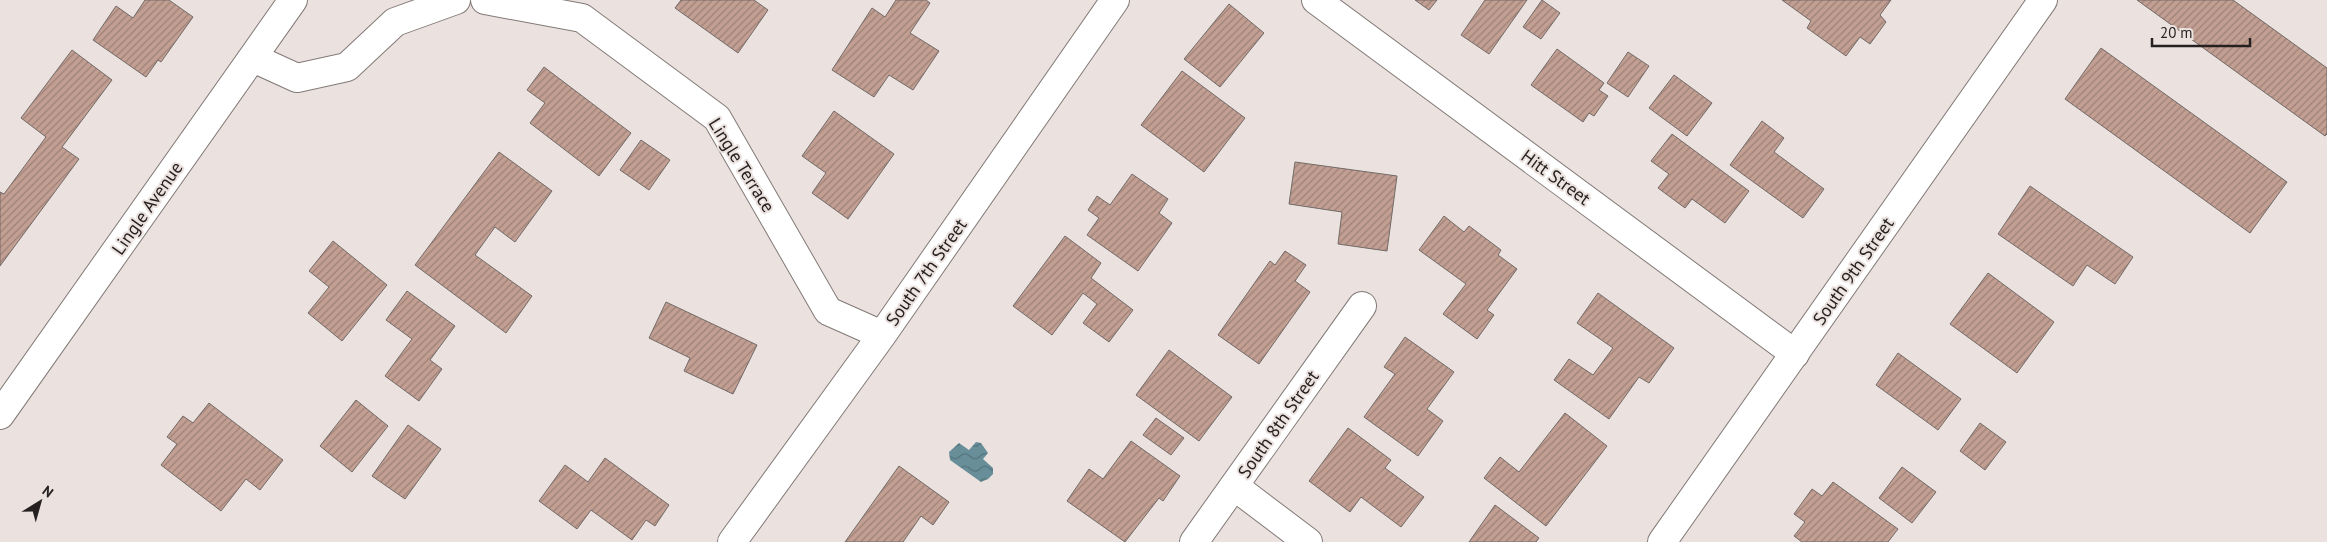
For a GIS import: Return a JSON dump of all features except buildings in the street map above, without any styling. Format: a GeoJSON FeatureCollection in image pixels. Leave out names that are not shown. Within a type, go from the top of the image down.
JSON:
{"type":"FeatureCollection","features":[{"type":"Feature","properties":{"kind":"street","name":"Lingle Avenue"},"geometry":{"type":"LineString","coordinates":[[0,415],[293,0]]}},
{"type":"Feature","properties":{"kind":"street"},"geometry":{"type":"LineString","coordinates":[[253,58],[297,78],[347,67],[395,22],[456,0]]}},
{"type":"Feature","properties":{"kind":"street","name":"Lingle Terrace"},"geometry":{"type":"LineString","coordinates":[[485,0],[582,18],[717,118],[828,311],[882,335]]}},
{"type":"Feature","properties":{"kind":"street","name":"South 7th Street"},"geometry":{"type":"LineString","coordinates":[[732,542],[882,335],[1115,0]]}},
{"type":"Feature","properties":{"kind":"street","name":"Hitt Street"},"geometry":{"type":"LineString","coordinates":[[1316,0],[1796,354]]}},
{"type":"Feature","properties":{"kind":"street","name":"South 9th Street"},"geometry":{"type":"LineString","coordinates":[[1662,542],[1796,354],[2043,0]]}},
{"type":"Feature","properties":{"kind":"street","name":"South 8th Street"},"geometry":{"type":"LineString","coordinates":[[1194,542],[1362,306]]}},
{"type":"Feature","properties":{"kind":"street"},"geometry":{"type":"LineString","coordinates":[[1234,486],[1308,542]]}},
{"type":"Feature","properties":{"kind":"water"},"geometry":{"type":"Polygon","coordinates":[[[976,442],[981,443],[988,453],[983,459],[993,468],[993,474],[981,482],[950,460],[949,452],[959,443],[969,450],[976,442]]]}}]}
